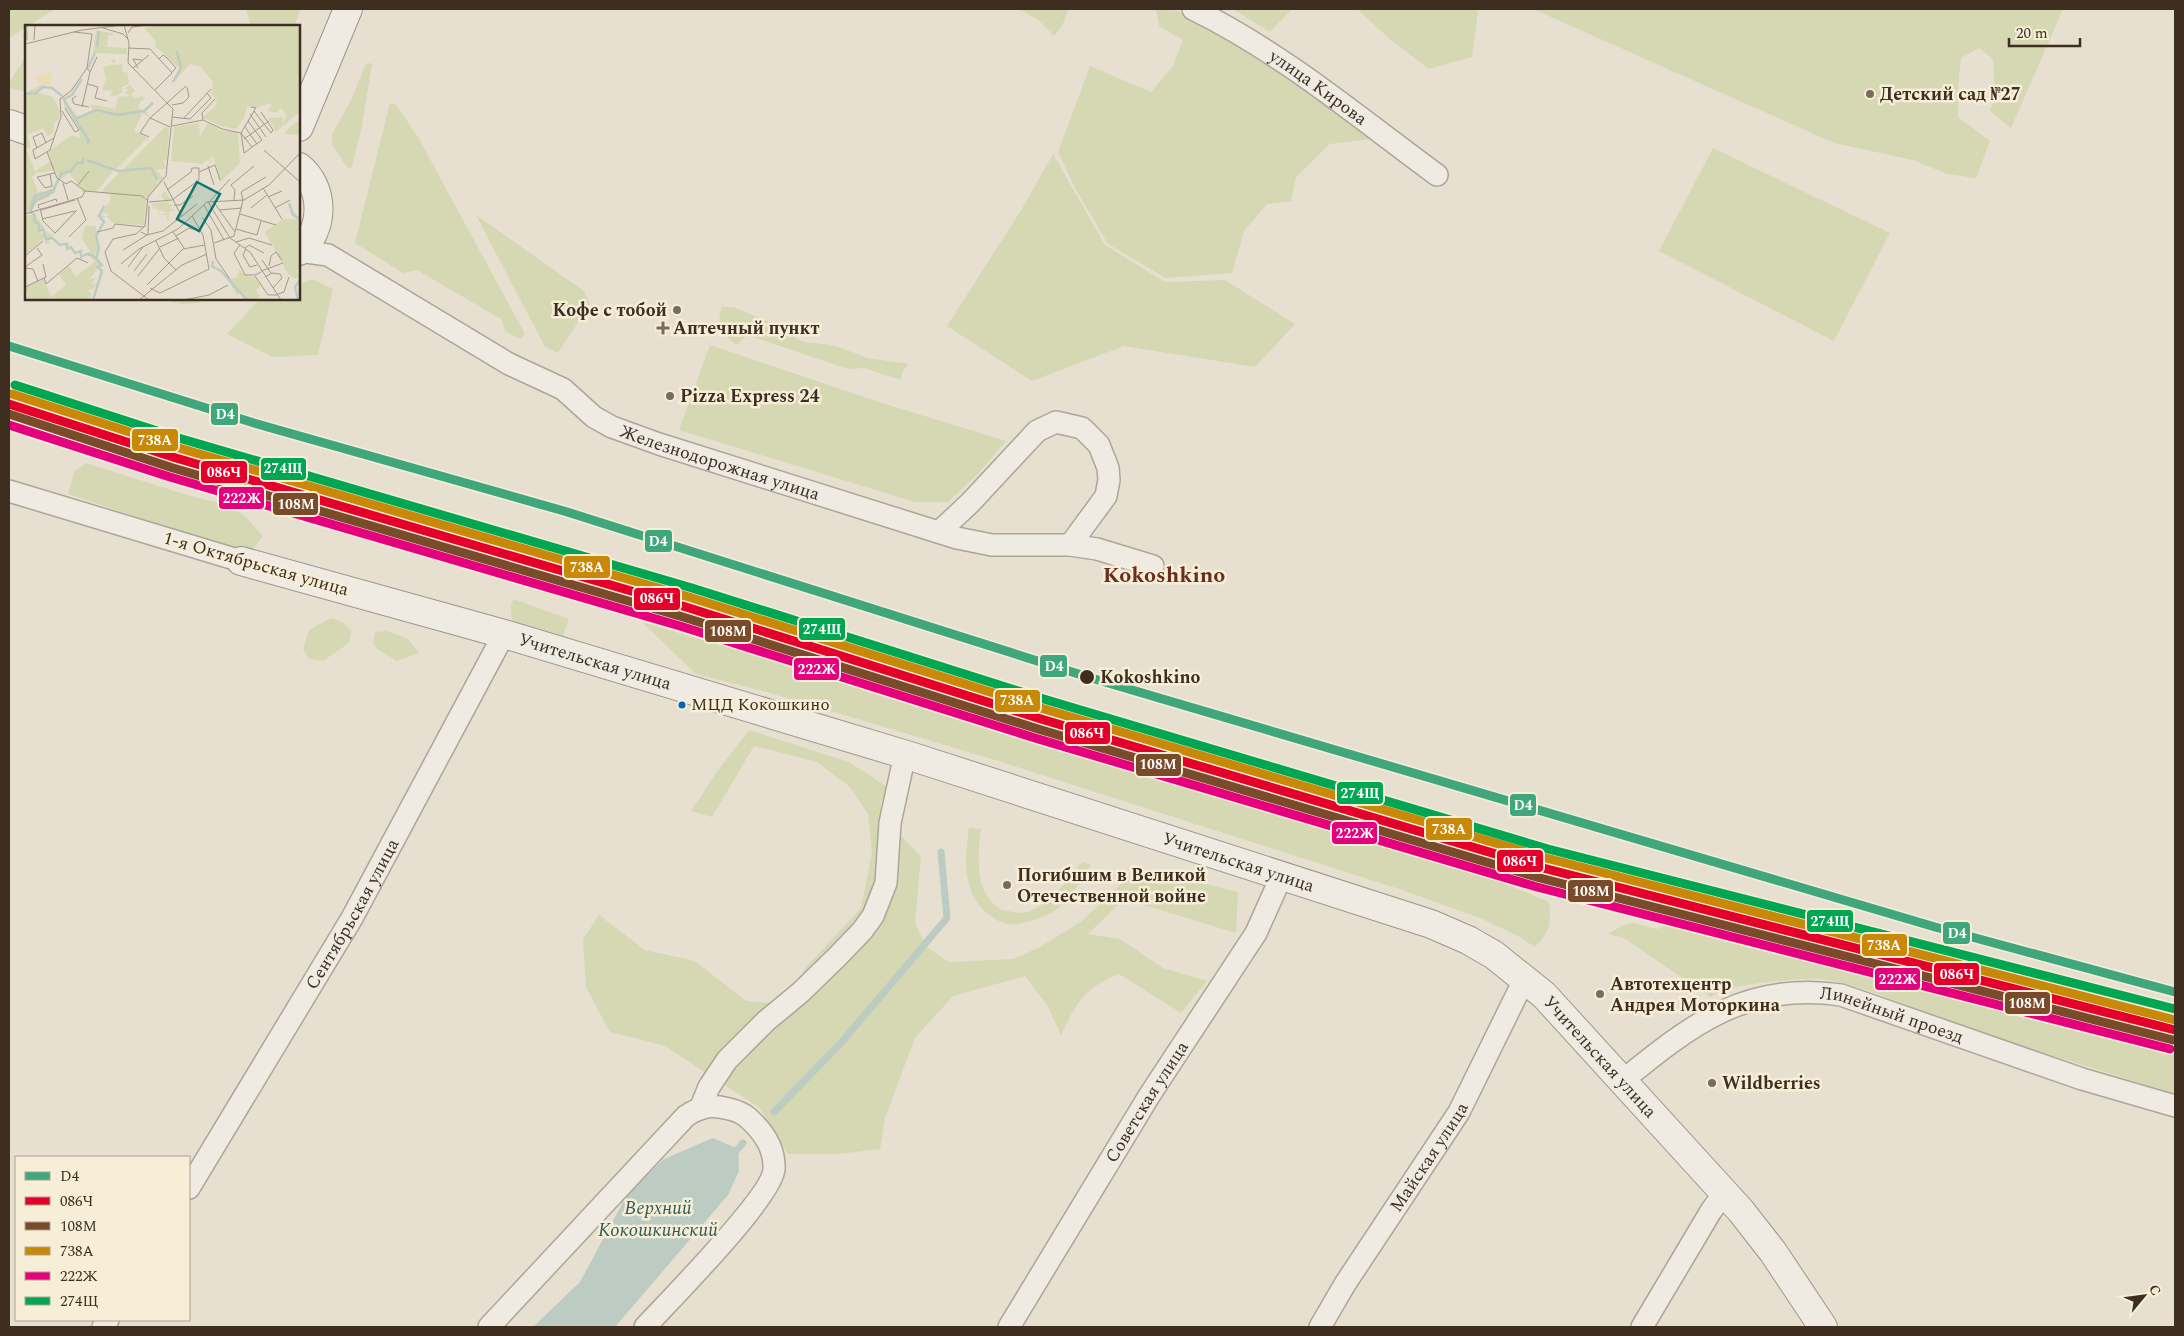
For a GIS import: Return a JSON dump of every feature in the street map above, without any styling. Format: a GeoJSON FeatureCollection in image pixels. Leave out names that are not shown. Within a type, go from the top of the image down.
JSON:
{"type":"FeatureCollection","features":[{"type":"Feature","properties":{"kind":"street"},"geometry":{"type":"LineString","coordinates":[[300,125],[348,9]]}},
{"type":"Feature","properties":{"kind":"street","name":"улица Кирова"},"geometry":{"type":"LineString","coordinates":[[1193,9],[1222,23],[1290,67],[1437,175]]}},
{"type":"Feature","properties":{"kind":"street"},"geometry":{"type":"LineString","coordinates":[[9,124],[25,130]]}},
{"type":"Feature","properties":{"kind":"street","name":"Железнодорожная улица"},"geometry":{"type":"LineString","coordinates":[[300,165],[312,182],[318,198],[319,216],[315,227],[300,250]]}},
{"type":"Feature","properties":{"kind":"street"},"geometry":{"type":"LineString","coordinates":[[315,227],[328,255]]}},
{"type":"Feature","properties":{"kind":"street","name":"Железнодорожная улица"},"geometry":{"type":"LineString","coordinates":[[300,251],[328,255],[508,364],[563,389],[594,417],[612,427],[659,444],[939,532],[992,545],[1070,544],[1097,549],[1153,566]]}},
{"type":"Feature","properties":{"kind":"street"},"geometry":{"type":"LineString","coordinates":[[939,532],[970,503],[1037,431],[1056,422],[1082,428],[1099,445],[1108,468],[1110,480],[1106,496],[1070,544]]}},
{"type":"Feature","properties":{"kind":"street","name":"1-я Октябрьская улица"},"geometry":{"type":"LineString","coordinates":[[9,491],[241,561],[504,634]]}},
{"type":"Feature","properties":{"kind":"street","name":"Учительская улица"},"geometry":{"type":"LineString","coordinates":[[504,634],[905,754],[1431,924],[1468,940],[1488,951],[1525,978],[1622,1081],[1764,1240],[1823,1327]]}},
{"type":"Feature","properties":{"kind":"street","name":"Сентябрьская улица"},"geometry":{"type":"LineString","coordinates":[[190,1186],[352,918],[504,634]]}},
{"type":"Feature","properties":{"kind":"street"},"geometry":{"type":"LineString","coordinates":[[710,1109],[709,1087],[727,1060],[766,1021],[801,992],[832,962],[862,931],[873,916],[886,883],[890,823],[905,754]]}},
{"type":"Feature","properties":{"kind":"street","name":"Советская улица"},"geometry":{"type":"LineString","coordinates":[[1009,1327],[1149,1096],[1256,933],[1282,875]]}},
{"type":"Feature","properties":{"kind":"street","name":"Майская улица"},"geometry":{"type":"LineString","coordinates":[[1320,1327],[1350,1276],[1459,1112],[1525,978]]}},
{"type":"Feature","properties":{"kind":"street","name":"Линейный проезд"},"geometry":{"type":"LineString","coordinates":[[1622,1081],[1682,1034],[1741,1003],[1775,994],[1799,991],[1841,995],[2082,1080],[2175,1106]]}},
{"type":"Feature","properties":{"kind":"street"},"geometry":{"type":"LineString","coordinates":[[489,1327],[686,1116],[710,1109],[744,1115],[763,1132],[770,1146],[774,1169],[772,1180],[750,1212],[645,1327]]}},
{"type":"Feature","properties":{"kind":"street"},"geometry":{"type":"LineString","coordinates":[[1642,1327],[1711,1211],[1724,1193]]}},
{"type":"Feature","properties":{"kind":"green space"},"geometry":{"type":"Polygon","coordinates":[[[9,9],[55,9],[30,25],[25,25],[25,28],[9,38],[9,9]]]}},
{"type":"Feature","properties":{"kind":"green space"},"geometry":{"type":"Polygon","coordinates":[[[246,9],[301,9],[294,25],[251,25],[246,9]]]}},
{"type":"Feature","properties":{"kind":"green space"},"geometry":{"type":"Polygon","coordinates":[[[1019,9],[1069,9],[1062,26],[1054,36],[1038,20],[1019,9]]]}},
{"type":"Feature","properties":{"kind":"green space"},"geometry":{"type":"Polygon","coordinates":[[[1156,9],[1177,11],[1225,32],[1380,138],[1330,144],[1296,177],[1291,201],[1267,204],[1244,231],[1232,273],[1166,278],[1108,244],[1076,190],[1058,152],[1090,66],[1151,92],[1173,66],[1183,40],[1159,26],[1156,9]]]}},
{"type":"Feature","properties":{"kind":"green space"},"geometry":{"type":"Polygon","coordinates":[[[1233,9],[1292,9],[1270,32],[1233,9]]]}},
{"type":"Feature","properties":{"kind":"green space"},"geometry":{"type":"Polygon","coordinates":[[[1357,9],[1476,9],[1478,12],[1472,57],[1429,69],[1391,40],[1357,9]]]}},
{"type":"Feature","properties":{"kind":"green space","name":"Детский сад №27"},"geometry":{"type":"Polygon","coordinates":[[[1533,9],[2063,9],[2011,128],[1990,111],[1995,96],[1993,59],[1979,48],[1961,58],[1958,87],[1958,117],[1990,141],[1976,178],[1947,174],[1913,160],[1834,143],[1533,9]]]}},
{"type":"Feature","properties":{"kind":"green space"},"geometry":{"type":"Polygon","coordinates":[[[25,58],[25,92],[9,88],[9,83],[25,58]]]}},
{"type":"Feature","properties":{"kind":"green space"},"geometry":{"type":"Polygon","coordinates":[[[368,63],[372,64],[362,126],[351,169],[346,166],[332,144],[332,134],[351,100],[368,63]]]}},
{"type":"Feature","properties":{"kind":"green space"},"geometry":{"type":"Polygon","coordinates":[[[390,103],[396,105],[418,137],[525,334],[520,339],[505,331],[501,319],[417,270],[403,273],[355,243],[390,103]]]}},
{"type":"Feature","properties":{"kind":"green space"},"geometry":{"type":"Polygon","coordinates":[[[1713,148],[1890,233],[1834,341],[1659,251],[1713,148]]]}},
{"type":"Feature","properties":{"kind":"green space"},"geometry":{"type":"Polygon","coordinates":[[[1053,154],[1105,245],[1165,282],[1225,280],[1295,324],[1255,367],[1124,346],[1032,381],[947,326],[1020,212],[1053,154]]]}},
{"type":"Feature","properties":{"kind":"green space"},"geometry":{"type":"Polygon","coordinates":[[[476,215],[584,291],[590,304],[558,353],[545,347],[476,215]]]}},
{"type":"Feature","properties":{"kind":"green space"},"geometry":{"type":"Polygon","coordinates":[[[312,279],[333,289],[318,355],[273,357],[227,334],[259,300],[300,300],[300,285],[312,279]]]}},
{"type":"Feature","properties":{"kind":"green space"},"geometry":{"type":"Polygon","coordinates":[[[167,300],[202,300],[200,303],[181,304],[167,300]]]}},
{"type":"Feature","properties":{"kind":"green space"},"geometry":{"type":"Polygon","coordinates":[[[722,307],[733,307],[772,323],[803,342],[842,348],[867,358],[909,364],[903,371],[900,380],[864,368],[848,369],[747,335],[737,345],[728,338],[720,324],[722,307]]]}},
{"type":"Feature","properties":{"kind":"green space"},"geometry":{"type":"Polygon","coordinates":[[[710,345],[882,403],[1006,441],[977,475],[948,502],[915,502],[679,430],[710,345]]]}},
{"type":"Feature","properties":{"kind":"green space"},"geometry":{"type":"Polygon","coordinates":[[[86,463],[187,495],[224,504],[244,515],[263,536],[251,551],[222,545],[68,494],[74,472],[86,463]]]}},
{"type":"Feature","properties":{"kind":"green space"},"geometry":{"type":"Polygon","coordinates":[[[513,599],[569,619],[561,641],[515,625],[511,612],[513,599]]]}},
{"type":"Feature","properties":{"kind":"green space"},"geometry":{"type":"Polygon","coordinates":[[[331,618],[342,622],[351,630],[349,643],[323,661],[309,659],[303,649],[309,630],[331,618]]]}},
{"type":"Feature","properties":{"kind":"green space"},"geometry":{"type":"Polygon","coordinates":[[[642,622],[1448,860],[1549,902],[1549,926],[1535,947],[1516,935],[1480,918],[1399,889],[995,760],[767,692],[696,674],[642,622]]]}},
{"type":"Feature","properties":{"kind":"green space"},"geometry":{"type":"Polygon","coordinates":[[[387,631],[407,638],[419,653],[397,661],[377,649],[373,643],[375,632],[387,631]]]}},
{"type":"Feature","properties":{"kind":"green space"},"geometry":{"type":"Polygon","coordinates":[[[749,730],[849,762],[889,788],[881,801],[881,814],[921,857],[915,922],[926,947],[949,962],[1013,959],[1040,947],[1082,921],[1124,881],[1140,871],[1174,876],[1238,892],[1236,933],[1124,899],[1088,934],[1120,939],[1163,968],[1207,981],[1181,1013],[1119,974],[1097,985],[1083,997],[1061,1035],[1047,1005],[1025,976],[953,996],[915,1038],[885,1118],[880,1149],[838,1154],[788,1154],[760,1108],[665,1046],[610,1032],[586,987],[583,939],[599,915],[645,950],[695,961],[746,1001],[783,1004],[807,966],[861,908],[872,853],[868,814],[850,787],[817,762],[754,746],[712,817],[691,811],[716,773],[749,730]]]}},
{"type":"Feature","properties":{"kind":"green space"},"geometry":{"type":"Polygon","coordinates":[[[969,828],[981,829],[979,873],[983,889],[988,898],[1001,910],[1025,913],[1036,908],[1058,891],[1082,862],[1091,865],[1072,893],[1054,911],[1023,923],[1002,923],[982,908],[970,888],[966,864],[969,828]]]}},
{"type":"Feature","properties":{"kind":"green space"},"geometry":{"type":"Polygon","coordinates":[[[1691,893],[1937,963],[2175,1044],[2175,1094],[1975,1031],[1870,991],[1838,982],[1822,979],[1801,979],[1744,985],[1724,990],[1710,997],[1624,938],[1608,934],[1624,925],[1634,923],[1657,929],[1678,920],[1691,893]]]}},
{"type":"Feature","properties":{"kind":"water","name":"Верхний Кокошкинский"},"geometry":{"type":"Polygon","coordinates":[[[713,1138],[738,1149],[739,1171],[728,1195],[615,1327],[533,1327],[580,1282],[628,1193],[664,1159],[713,1138]]]}},
{"type":"Feature","properties":{"kind":"waterway"},"geometry":{"type":"LineString","coordinates":[[774,1112],[840,1044],[947,918],[941,852]]}},
{"type":"Feature","properties":{"kind":"waterway"},"geometry":{"type":"LineString","coordinates":[[732,1156],[743,1143]]}},
{"type":"Feature","properties":{"kind":"transit line","name":"D4"},"geometry":{"type":"LineString","coordinates":[[9,346],[254,423],[564,511],[1088,677],[1935,927],[2175,992]]}},
{"type":"Feature","properties":{"kind":"transit line","name":"274Щ"},"geometry":{"type":"LineString","coordinates":[[15,385],[182,439],[692,588],[1047,700],[1548,849],[2175,1009]]}},
{"type":"Feature","properties":{"kind":"transit line","name":"738А"},"geometry":{"type":"LineString","coordinates":[[12,394],[179,448],[689,597],[1044,709],[1546,858],[2175,1020]]}},
{"type":"Feature","properties":{"kind":"transit line","name":"086Ч"},"geometry":{"type":"LineString","coordinates":[[9,404],[176,458],[686,607],[1041,719],[1543,868],[2175,1030]]}},
{"type":"Feature","properties":{"kind":"transit line","name":"108М"},"geometry":{"type":"LineString","coordinates":[[9,414],[173,468],[683,617],[1038,729],[1540,878],[2173,1040]]}},
{"type":"Feature","properties":{"kind":"transit line","name":"222Ж"},"geometry":{"type":"LineString","coordinates":[[9,425],[170,477],[680,626],[1035,738],[1537,887],[2170,1049]]}},
{"type":"Feature","properties":{"kind":"place","name":"Детский сад №27"},"geometry":{"type":"Point","coordinates":[1870,94]}},
{"type":"Feature","properties":{"kind":"place","name":"Кофе с тобой"},"geometry":{"type":"Point","coordinates":[677,310]}},
{"type":"Feature","properties":{"kind":"place","name":"Аптечный пункт"},"geometry":{"type":"Point","coordinates":[663,328]}},
{"type":"Feature","properties":{"kind":"place","name":"Pizza Express 24"},"geometry":{"type":"Point","coordinates":[670,396]}},
{"type":"Feature","properties":{"kind":"place","name":"Kokoshkino"},"geometry":{"type":"Point","coordinates":[1087,677]}},
{"type":"Feature","properties":{"kind":"place","name":"МЦД Кокошкино"},"geometry":{"type":"Point","coordinates":[682,705]}},
{"type":"Feature","properties":{"kind":"place","name":"Погибшим в Великой Отечественной войне"},"geometry":{"type":"Point","coordinates":[1007,885]}},
{"type":"Feature","properties":{"kind":"place","name":"Автотехцентр Андрея Моторкина"},"geometry":{"type":"Point","coordinates":[1600,994]}},
{"type":"Feature","properties":{"kind":"place","name":"Wildberries"},"geometry":{"type":"Point","coordinates":[1712,1083]}},
{"type":"Feature","properties":{"kind":"district","name":"Kokoshkino"},"geometry":{"type":"Point","coordinates":[1164,575]}}]}
